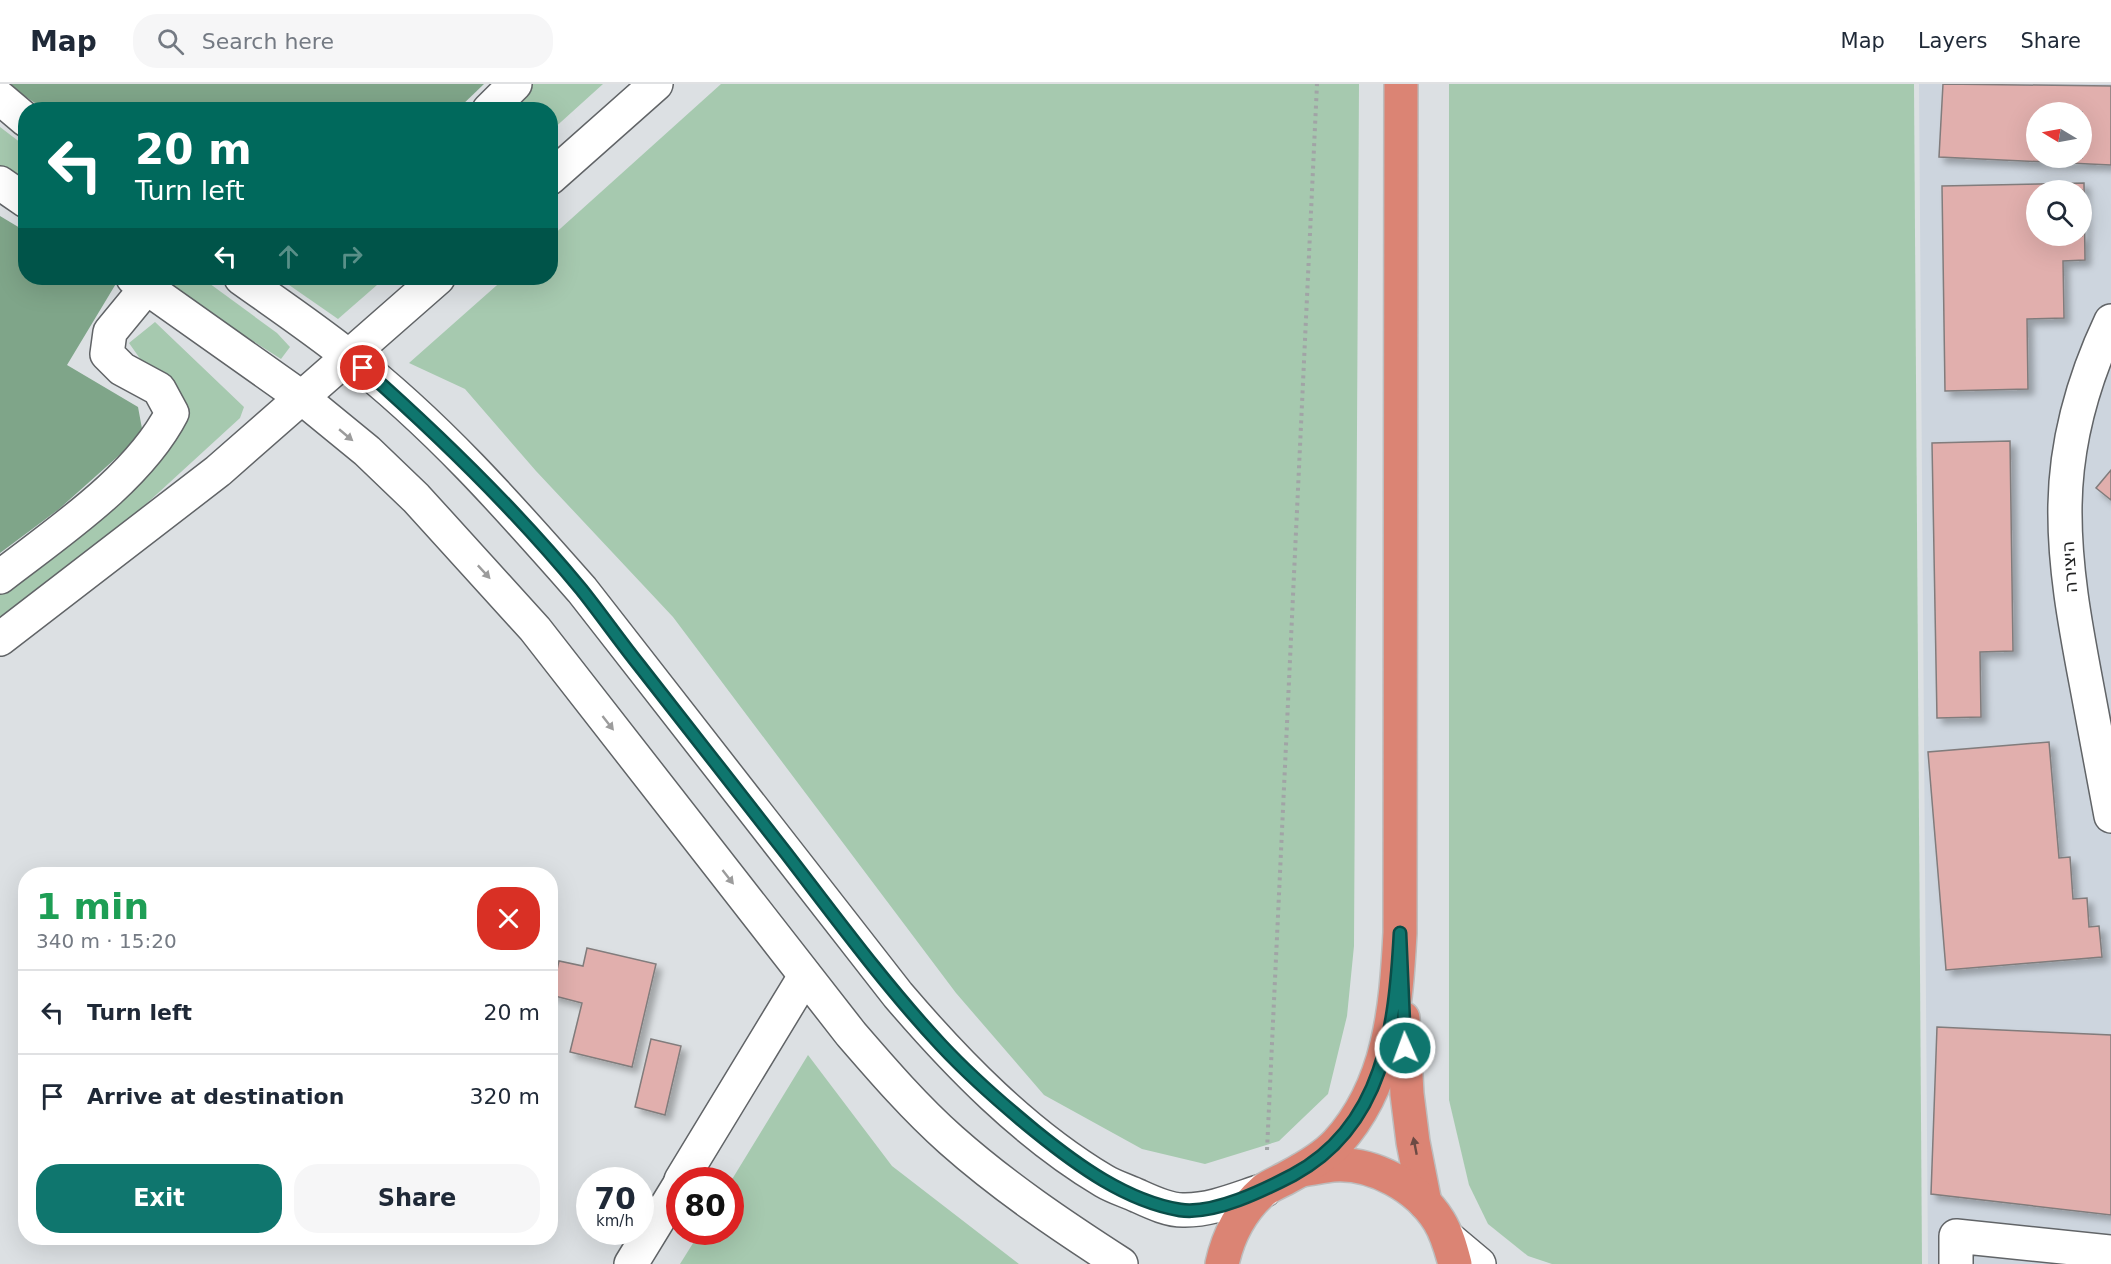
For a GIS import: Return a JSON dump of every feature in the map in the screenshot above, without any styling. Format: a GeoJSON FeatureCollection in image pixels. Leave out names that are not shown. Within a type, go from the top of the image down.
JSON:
{"type":"FeatureCollection","features":[{"type":"Feature","properties":{"kind":"highway"},"geometry":{"type":"LineString","coordinates":[[1401,84],[1400,933],[1407,1094],[1413,1142],[1425,1203]]}},
{"type":"Feature","properties":{"kind":"highway"},"geometry":{"type":"LineString","coordinates":[[1222,1264],[1226,1246],[1241,1215],[1265,1190],[1301,1170],[1335,1145],[1355,1121],[1372,1091],[1389,1038],[1397,993],[1400,933]]}},
{"type":"Feature","properties":{"kind":"highway"},"geometry":{"type":"LineString","coordinates":[[1301,1170],[1334,1165],[1368,1169],[1399,1182],[1425,1203],[1438,1220],[1451,1251]]}},
{"type":"Feature","properties":{"kind":"street"},"geometry":{"type":"LineString","coordinates":[[497,102],[515,84]]}},
{"type":"Feature","properties":{"kind":"street"},"geometry":{"type":"LineString","coordinates":[[558,171],[656,84]]}},
{"type":"Feature","properties":{"kind":"street"},"geometry":{"type":"LineString","coordinates":[[0,98],[18,113]]}},
{"type":"Feature","properties":{"kind":"street"},"geometry":{"type":"LineString","coordinates":[[0,183],[18,195]]}},
{"type":"Feature","properties":{"kind":"street"},"geometry":{"type":"LineString","coordinates":[[0,577],[81,514],[142,459],[161,434],[172,413],[159,389],[122,369],[107,354],[110,332],[138,285]]}},
{"type":"Feature","properties":{"kind":"street"},"geometry":{"type":"LineString","coordinates":[[144,285],[301,397],[416,498],[527,620],[805,976],[898,1088],[951,1140],[1019,1196],[1121,1264]]}},
{"type":"Feature","properties":{"kind":"street"},"geometry":{"type":"LineString","coordinates":[[250,285],[348,356],[458,454],[582,590],[898,995],[942,1046],[992,1095],[1055,1147],[1105,1182],[1150,1202],[1184,1211],[1212,1207],[1265,1190]]}},
{"type":"Feature","properties":{"kind":"street"},"geometry":{"type":"LineString","coordinates":[[0,639],[218,471],[430,285]]}},
{"type":"Feature","properties":{"kind":"street","name":"היצירה"},"geometry":{"type":"LineString","coordinates":[[2111,321],[2099,346],[2083,392],[2070,448],[2065,505],[2069,575],[2075,624],[2111,816]]}},
{"type":"Feature","properties":{"kind":"street"},"geometry":{"type":"LineString","coordinates":[[689,1167],[805,976]]}},
{"type":"Feature","properties":{"kind":"street"},"geometry":{"type":"LineString","coordinates":[[631,1264],[666,1205]]}},
{"type":"Feature","properties":{"kind":"street"},"geometry":{"type":"LineString","coordinates":[[1956,1264],[1956,1236],[2111,1252]]}},
{"type":"Feature","properties":{"kind":"street"},"geometry":{"type":"LineString","coordinates":[[1451,1251],[1479,1264]]}},
{"type":"Feature","properties":{"kind":"path"},"geometry":{"type":"LineString","coordinates":[[1265,1190],[1317,84]]}},
{"type":"Feature","properties":{"kind":"shaded area"},"geometry":{"type":"Polygon","coordinates":[[[1919,84],[2111,84],[2111,1264],[1928,1264],[1919,84]]]}},
{"type":"Feature","properties":{"kind":"green space"},"geometry":{"type":"Polygon","coordinates":[[[11,84],[484,84],[465,102],[33,102],[11,84]]]}},
{"type":"Feature","properties":{"kind":"green space"},"geometry":{"type":"Polygon","coordinates":[[[532,84],[603,84],[558,125],[558,102],[514,102],[532,84]]]}},
{"type":"Feature","properties":{"kind":"green space"},"geometry":{"type":"Polygon","coordinates":[[[721,84],[1359,84],[1354,946],[1347,1016],[1328,1094],[1279,1141],[1205,1164],[1142,1149],[1044,1095],[956,993],[673,617],[536,471],[465,389],[409,363],[497,285],[558,285],[558,231],[721,84]]]}},
{"type":"Feature","properties":{"kind":"green space"},"geometry":{"type":"Polygon","coordinates":[[[1449,84],[1914,84],[1922,1264],[1552,1264],[1528,1256],[1488,1224],[1469,1185],[1449,1100],[1449,84]]]}},
{"type":"Feature","properties":{"kind":"green space"},"geometry":{"type":"Polygon","coordinates":[[[0,127],[18,141],[18,187],[0,175],[0,127]]]}},
{"type":"Feature","properties":{"kind":"green space"},"geometry":{"type":"Polygon","coordinates":[[[0,216],[18,227],[18,285],[115,285],[67,365],[138,407],[143,434],[59,509],[0,553],[0,216]]]}},
{"type":"Feature","properties":{"kind":"green space"},"geometry":{"type":"Polygon","coordinates":[[[166,285],[212,285],[277,333],[290,347],[281,359],[166,285]]]}},
{"type":"Feature","properties":{"kind":"green space"},"geometry":{"type":"Polygon","coordinates":[[[289,285],[377,285],[338,319],[289,285]]]}},
{"type":"Feature","properties":{"kind":"green space"},"geometry":{"type":"Polygon","coordinates":[[[155,322],[244,407],[240,418],[145,505],[63,573],[0,620],[0,589],[177,429],[141,360],[129,343],[155,322]]]}},
{"type":"Feature","properties":{"kind":"green space"},"geometry":{"type":"Polygon","coordinates":[[[808,1055],[892,1166],[1019,1264],[680,1264],[692,1245],[744,1245],[744,1167],[740,1167],[808,1055]]]}},
{"type":"Feature","properties":{"kind":"building"},"geometry":{"type":"Polygon","coordinates":[[[1943,84],[2111,86],[2111,165],[2092,164],[2092,102],[2026,102],[2026,161],[1939,157],[1943,84]]]}},
{"type":"Feature","properties":{"kind":"building"},"geometry":{"type":"Polygon","coordinates":[[[2026,184],[2026,246],[2085,246],[2085,260],[2063,261],[2064,318],[2027,319],[2028,389],[1945,391],[1942,186],[2026,184]]]}},
{"type":"Feature","properties":{"kind":"building"},"geometry":{"type":"Polygon","coordinates":[[[2010,441],[2013,651],[1980,652],[1981,717],[1937,718],[1932,443],[2010,441]]]}},
{"type":"Feature","properties":{"kind":"building"},"geometry":{"type":"Polygon","coordinates":[[[2111,470],[2111,500],[2096,488],[2111,470]]]}},
{"type":"Feature","properties":{"kind":"building"},"geometry":{"type":"Polygon","coordinates":[[[2049,742],[2059,858],[2070,857],[2073,899],[2087,898],[2089,927],[2099,926],[2102,957],[1946,970],[1928,752],[2049,742]]]}},
{"type":"Feature","properties":{"kind":"building"},"geometry":{"type":"Polygon","coordinates":[[[587,948],[656,964],[632,1067],[570,1052],[582,1003],[558,997],[558,965],[559,961],[583,966],[587,948]]]}},
{"type":"Feature","properties":{"kind":"building"},"geometry":{"type":"Polygon","coordinates":[[[1937,1027],[2111,1035],[2111,1215],[1931,1194],[1937,1027]]]}},
{"type":"Feature","properties":{"kind":"building"},"geometry":{"type":"Polygon","coordinates":[[[651,1039],[681,1046],[665,1115],[635,1107],[651,1039]]]}},
{"type":"Feature","properties":{"kind":"route"},"geometry":{"type":"LineString","coordinates":[[363,368],[458,454],[582,590],[852,938],[942,1046],[992,1095],[1055,1147],[1105,1182],[1150,1202],[1184,1211],[1212,1207],[1265,1190],[1301,1170],[1335,1145],[1355,1121],[1372,1091],[1389,1038],[1397,993],[1400,933],[1405,1048]]}}]}
